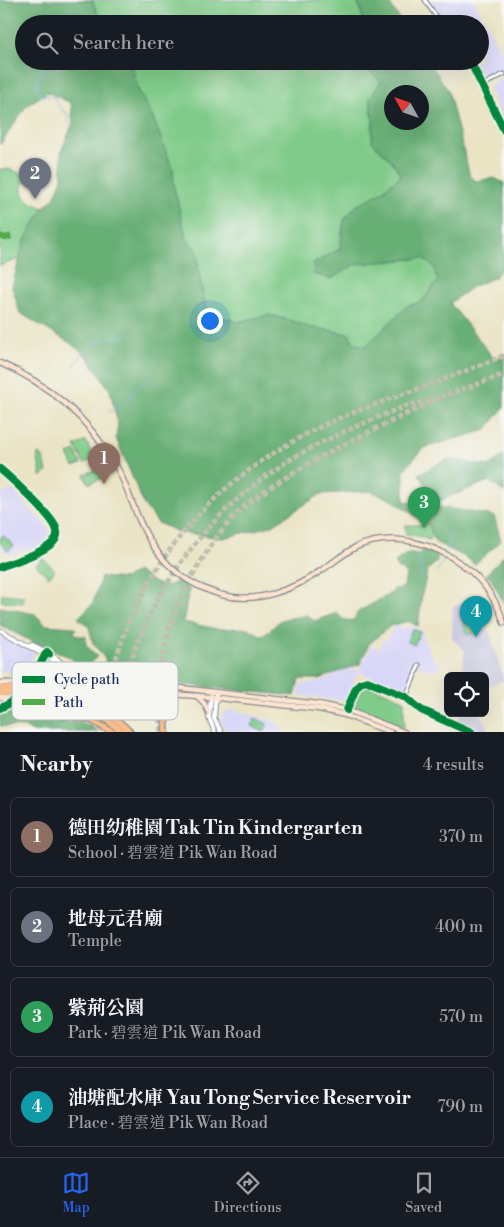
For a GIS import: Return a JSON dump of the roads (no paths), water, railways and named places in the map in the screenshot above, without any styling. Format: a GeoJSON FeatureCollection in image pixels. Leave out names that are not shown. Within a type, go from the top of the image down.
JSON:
{"type":"FeatureCollection","features":[{"type":"Feature","properties":{"kind":"highway"},"geometry":{"type":"LineString","coordinates":[[91,720],[112,732]]}},
{"type":"Feature","properties":{"kind":"highway"},"geometry":{"type":"LineString","coordinates":[[106,720],[122,732]]}},
{"type":"Feature","properties":{"kind":"highway"},"geometry":{"type":"LineString","coordinates":[[115,720],[130,732]]}},
{"type":"Feature","properties":{"kind":"main road"},"geometry":{"type":"LineString","coordinates":[[0,363],[23,373],[51,391],[88,427],[100,441],[115,465],[140,522],[155,550],[173,570],[196,585],[234,597],[252,597],[285,591],[305,581],[351,550],[368,543],[383,540],[400,540],[428,546],[456,560],[478,576],[496,602],[504,623]]}},
{"type":"Feature","properties":{"kind":"main road"},"geometry":{"type":"LineString","coordinates":[[178,690],[213,695],[318,704],[404,732]]}},
{"type":"Feature","properties":{"kind":"main road"},"geometry":{"type":"LineString","coordinates":[[178,694],[213,695]]}},
{"type":"Feature","properties":{"kind":"main road"},"geometry":{"type":"LineString","coordinates":[[197,696],[204,703],[209,713]]}},
{"type":"Feature","properties":{"kind":"main road"},"geometry":{"type":"LineString","coordinates":[[346,712],[390,732]]}},
{"type":"Feature","properties":{"kind":"street"},"geometry":{"type":"LineString","coordinates":[[425,0],[434,15]]}},
{"type":"Feature","properties":{"kind":"street"},"geometry":{"type":"LineString","coordinates":[[475,70],[504,130]]}},
{"type":"Feature","properties":{"kind":"street"},"geometry":{"type":"LineString","coordinates":[[483,85],[504,74]]}},
{"type":"Feature","properties":{"kind":"street"},"geometry":{"type":"LineString","coordinates":[[0,468],[51,519],[57,529],[56,539],[50,546],[0,567]]}},
{"type":"Feature","properties":{"kind":"street"},"geometry":{"type":"LineString","coordinates":[[0,630],[19,640],[25,641],[31,648],[60,662]]}},
{"type":"Feature","properties":{"kind":"street"},"geometry":{"type":"LineString","coordinates":[[42,662],[47,655]]}},
{"type":"Feature","properties":{"kind":"street"},"geometry":{"type":"LineString","coordinates":[[406,697],[419,665]]}},
{"type":"Feature","properties":{"kind":"street"},"geometry":{"type":"LineString","coordinates":[[346,712],[356,688],[360,683],[370,682],[406,697],[421,710],[471,732]]}},
{"type":"Feature","properties":{"kind":"street"},"geometry":{"type":"LineString","coordinates":[[213,695],[209,713],[214,732]]}},
{"type":"Feature","properties":{"kind":"street"},"geometry":{"type":"LineString","coordinates":[[213,695],[214,718],[220,732]]}},
{"type":"Feature","properties":{"kind":"street"},"geometry":{"type":"LineString","coordinates":[[0,708],[12,702]]}},
{"type":"Feature","properties":{"kind":"waterway"},"geometry":{"type":"LineString","coordinates":[[44,70],[36,84],[40,95],[54,97],[60,108],[67,113],[69,124]]}},
{"type":"Feature","properties":{"kind":"waterway"},"geometry":{"type":"LineString","coordinates":[[94,344],[107,337],[128,335]]}},
{"type":"Feature","properties":{"kind":"waterway"},"geometry":{"type":"LineString","coordinates":[[74,366],[85,350],[92,346]]}},
{"type":"Feature","properties":{"kind":"waterway"},"geometry":{"type":"LineString","coordinates":[[126,403],[133,392],[151,378]]}},
{"type":"Feature","properties":{"kind":"waterway"},"geometry":{"type":"LineString","coordinates":[[109,412],[123,405]]}},
{"type":"Feature","properties":{"kind":"waterway"},"geometry":{"type":"LineString","coordinates":[[466,482],[463,475],[473,468],[479,457]]}},
{"type":"Feature","properties":{"kind":"waterway"},"geometry":{"type":"LineString","coordinates":[[448,550],[450,528]]}},
{"type":"Feature","properties":{"kind":"waterway"},"geometry":{"type":"LineString","coordinates":[[418,555],[423,576]]}},
{"type":"Feature","properties":{"kind":"waterway"},"geometry":{"type":"LineString","coordinates":[[437,571],[444,559]]}},
{"type":"Feature","properties":{"kind":"tunnel"},"geometry":{"type":"LineString","coordinates":[[116,662],[125,634],[145,590],[169,551],[199,514],[234,482],[274,453],[330,422],[504,356]]}},
{"type":"Feature","properties":{"kind":"tunnel"},"geometry":{"type":"LineString","coordinates":[[131,662],[141,634],[162,593],[187,555],[216,520],[249,489],[287,462],[356,426],[387,413],[464,389],[504,374]]}},
{"type":"Feature","properties":{"kind":"tunnel"},"geometry":{"type":"LineString","coordinates":[[162,662],[170,627],[186,588],[213,543],[239,512],[267,489],[308,464],[439,398]]}},
{"type":"Feature","properties":{"kind":"tunnel"},"geometry":{"type":"LineString","coordinates":[[99,732],[102,720]]}},
{"type":"Feature","properties":{"kind":"tunnel"},"geometry":{"type":"LineString","coordinates":[[160,720],[161,732]]}},
{"type":"Feature","properties":{"kind":"place","name":"地母元君廟"},"geometry":{"type":"Point","coordinates":[35,199]}},
{"type":"Feature","properties":{"kind":"place","name":"德田幼稚園 Tak Tin Kindergarten"},"geometry":{"type":"Point","coordinates":[104,484]}},
{"type":"Feature","properties":{"kind":"place","name":"紫荊公園"},"geometry":{"type":"Point","coordinates":[424,528]}},
{"type":"Feature","properties":{"kind":"place","name":"油塘配水庫 Yau Tong Service Reservoir"},"geometry":{"type":"Point","coordinates":[476,637]}}]}
